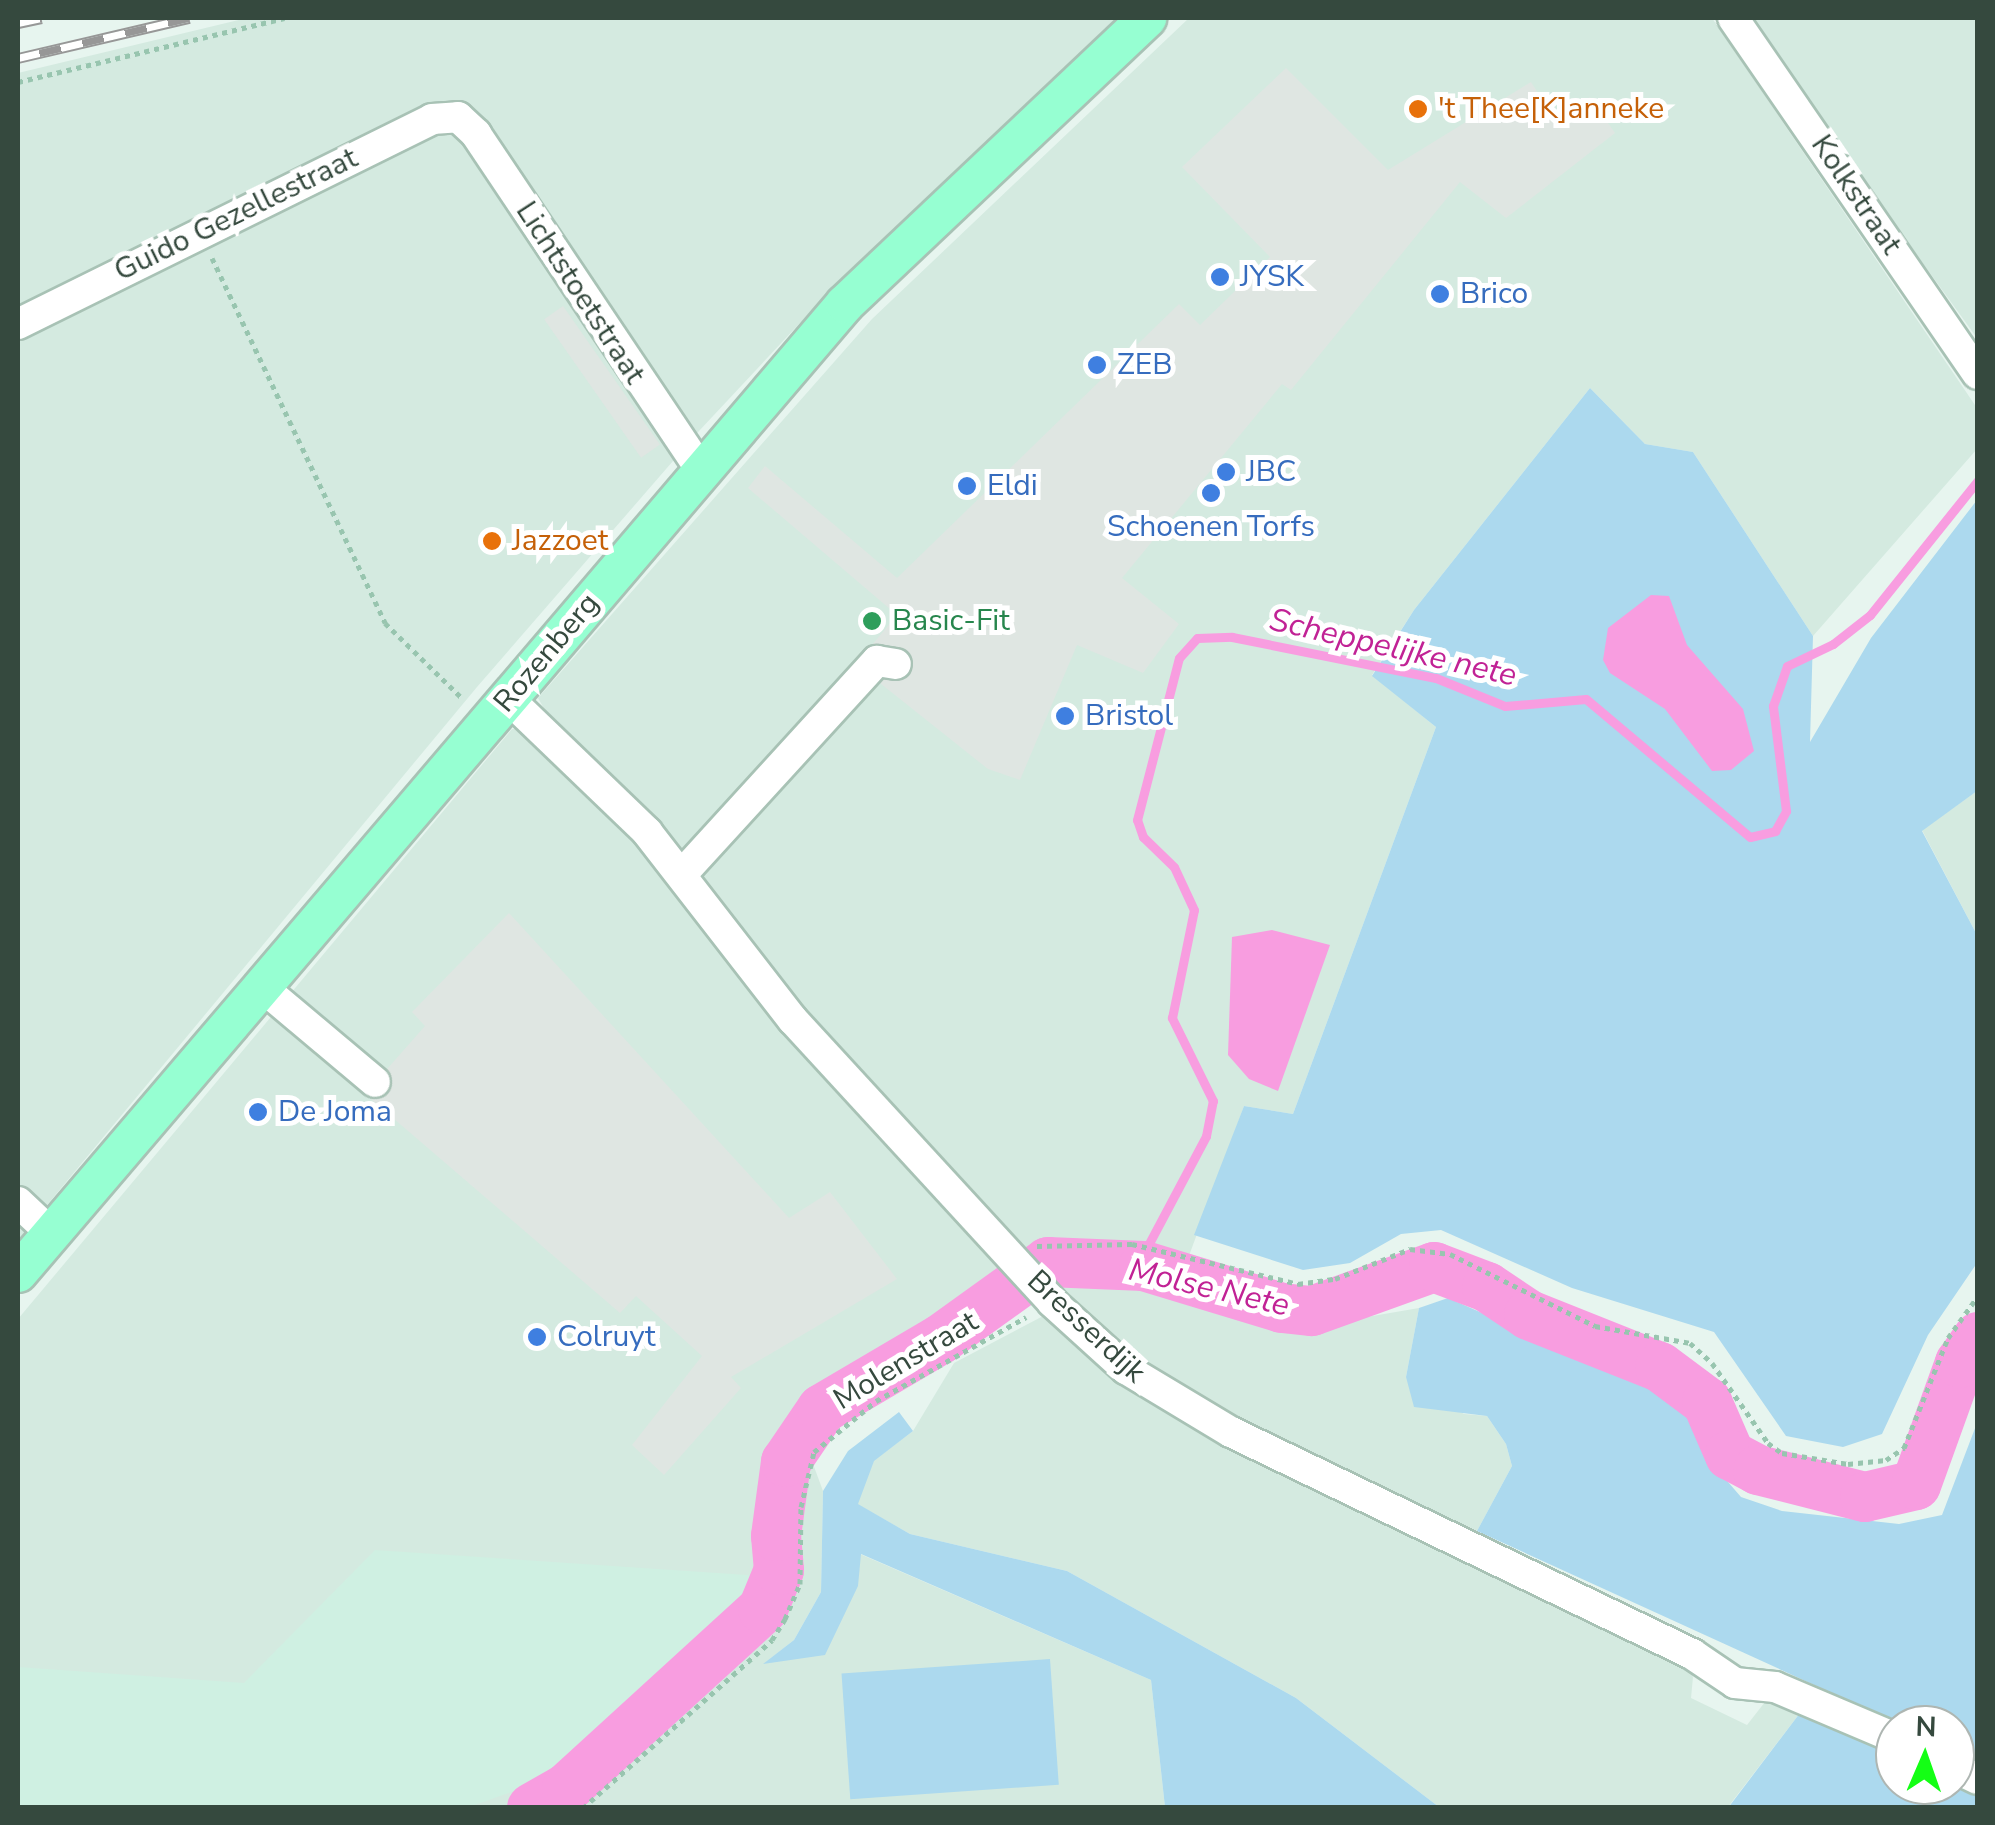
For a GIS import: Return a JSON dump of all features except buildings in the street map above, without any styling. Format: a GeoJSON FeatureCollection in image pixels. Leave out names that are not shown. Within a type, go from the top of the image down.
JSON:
{"type":"FeatureCollection","features":[{"type":"Feature","properties":{"kind":"main road","name":"Rozenberg"},"geometry":{"type":"LineString","coordinates":[[18,1273],[846,304],[1148,18]]}},
{"type":"Feature","properties":{"kind":"street","name":"Kolkstraat"},"geometry":{"type":"LineString","coordinates":[[1733,18],[1978,374]]}},
{"type":"Feature","properties":{"kind":"street","name":"Lichtstoetstraat"},"geometry":{"type":"LineString","coordinates":[[458,117],[476,134],[701,470]]}},
{"type":"Feature","properties":{"kind":"street","name":"Guido Gezellestraat"},"geometry":{"type":"LineString","coordinates":[[18,324],[432,119],[458,117]]}},
{"type":"Feature","properties":{"kind":"street"},"geometry":{"type":"LineString","coordinates":[[684,872],[877,662],[896,664]]}},
{"type":"Feature","properties":{"kind":"street","name":"Bresserdijk"},"geometry":{"type":"LineString","coordinates":[[499,710],[684,872],[794,1020],[1046,1295],[1126,1369],[1231,1432],[1692,1654],[1735,1683],[1775,1687],[1875,1730]]}},
{"type":"Feature","properties":{"kind":"street"},"geometry":{"type":"LineString","coordinates":[[263,988],[375,1082]]}},
{"type":"Feature","properties":{"kind":"street"},"geometry":{"type":"LineString","coordinates":[[18,1202],[52,1234]]}},
{"type":"Feature","properties":{"kind":"path"},"geometry":{"type":"LineString","coordinates":[[18,82],[284,18]]}},
{"type":"Feature","properties":{"kind":"path"},"geometry":{"type":"LineString","coordinates":[[200,233],[385,622],[499,710]]}},
{"type":"Feature","properties":{"kind":"path"},"geometry":{"type":"LineString","coordinates":[[1013,1259],[1044,1244],[1132,1244],[1298,1284],[1334,1279],[1410,1249],[1450,1254],[1596,1326],[1690,1343],[1712,1363],[1768,1444],[1782,1453],[1848,1464],[1886,1460],[1904,1448],[1948,1338],[1978,1296]]}},
{"type":"Feature","properties":{"kind":"path","name":"Molenstraat"},"geometry":{"type":"LineString","coordinates":[[583,1808],[778,1629],[800,1584],[801,1507],[814,1452],[876,1401],[1046,1295]]}},
{"type":"Feature","properties":{"kind":"shaded area"},"geometry":{"type":"Polygon","coordinates":[[[247,18],[1119,18],[828,293],[699,431],[477,687],[18,1240],[18,73],[247,18]]]}},
{"type":"Feature","properties":{"kind":"shaded area"},"geometry":{"type":"Polygon","coordinates":[[[1189,18],[1712,18],[1977,408],[1977,449],[1813,636],[1693,452],[1645,444],[1590,388],[1414,610],[1372,675],[1436,727],[1293,1114],[1244,1106],[1179,1283],[1264,1323],[1332,1323],[1419,1308],[1406,1377],[1464,1414],[1487,1416],[1506,1444],[1512,1466],[1477,1531],[1176,1388],[1099,1332],[808,1020],[690,859],[550,719],[538,698],[872,319],[1189,18]]]}},
{"type":"Feature","properties":{"kind":"shaded area"},"geometry":{"type":"Polygon","coordinates":[[[1747,18],[1977,18],[1977,338],[1864,182],[1747,18]]]}},
{"type":"Feature","properties":{"kind":"shaded area"},"geometry":{"type":"Polygon","coordinates":[[[1286,68],[1388,170],[1531,82],[1554,118],[1590,97],[1615,133],[1506,218],[1460,182],[1291,390],[1282,384],[1122,578],[1179,624],[1143,673],[1077,645],[1020,780],[988,769],[856,664],[897,615],[748,488],[765,466],[897,578],[1179,304],[1200,325],[1270,257],[1182,167],[1286,68]]]}},
{"type":"Feature","properties":{"kind":"shaded area"},"geometry":{"type":"Polygon","coordinates":[[[563,306],[660,444],[641,458],[544,319],[563,306]]]}},
{"type":"Feature","properties":{"kind":"shaded area"},"geometry":{"type":"Polygon","coordinates":[[[1590,388],[1645,444],[1693,452],[1813,636],[1810,742],[1871,638],[1977,500],[1977,791],[1922,831],[1977,935],[1977,1263],[1928,1335],[1882,1434],[1843,1447],[1786,1436],[1714,1332],[1572,1288],[1441,1230],[1401,1234],[1350,1263],[1303,1270],[1194,1235],[1244,1106],[1293,1114],[1436,727],[1372,676],[1414,610],[1590,388]]]}},
{"type":"Feature","properties":{"kind":"shaded area"},"geometry":{"type":"Polygon","coordinates":[[[1651,595],[1669,596],[1687,645],[1743,709],[1754,751],[1731,770],[1712,771],[1665,709],[1610,673],[1603,660],[1608,628],[1651,595]]]}},
{"type":"Feature","properties":{"kind":"shaded area"},"geometry":{"type":"Polygon","coordinates":[[[512,729],[521,729],[648,851],[1008,1269],[847,1370],[795,1415],[823,1491],[821,1592],[794,1640],[765,1663],[794,1657],[860,1554],[1151,1680],[1165,1807],[18,1808],[18,1319],[512,729]]]}},
{"type":"Feature","properties":{"kind":"shaded area"},"geometry":{"type":"Polygon","coordinates":[[[1977,791],[1977,935],[1922,830],[1977,791]]]}},
{"type":"Feature","properties":{"kind":"shaded area"},"geometry":{"type":"Polygon","coordinates":[[[509,913],[789,1218],[830,1192],[897,1279],[731,1377],[741,1388],[664,1475],[632,1445],[702,1356],[636,1296],[620,1313],[365,1094],[425,1026],[412,1012],[509,913]]]}},
{"type":"Feature","properties":{"kind":"shaded area"},"geometry":{"type":"Polygon","coordinates":[[[1272,930],[1330,945],[1278,1091],[1249,1079],[1228,1055],[1232,937],[1272,930]]]}},
{"type":"Feature","properties":{"kind":"shaded area"},"geometry":{"type":"Polygon","coordinates":[[[1448,1298],[1658,1390],[1695,1420],[1709,1460],[1741,1497],[1782,1511],[1899,1524],[1942,1515],[1977,1423],[1977,1764],[1975,1705],[1875,1705],[1875,1713],[1477,1531],[1512,1466],[1506,1444],[1487,1416],[1414,1407],[1406,1377],[1419,1308],[1448,1298]]]}},
{"type":"Feature","properties":{"kind":"shaded area"},"geometry":{"type":"Polygon","coordinates":[[[1047,1314],[1685,1664],[1693,1677],[1691,1698],[1747,1725],[1772,1693],[1803,1709],[1728,1807],[1439,1807],[1296,1698],[1067,1571],[910,1534],[857,1504],[873,1461],[913,1431],[954,1363],[1047,1314]]]}},
{"type":"Feature","properties":{"kind":"shaded area"},"geometry":{"type":"Polygon","coordinates":[[[899,1412],[913,1431],[874,1461],[858,1504],[910,1534],[1067,1571],[1296,1698],[1439,1807],[1165,1807],[1151,1680],[861,1554],[858,1586],[825,1655],[763,1664],[794,1640],[821,1592],[823,1491],[848,1451],[899,1412]]]}},
{"type":"Feature","properties":{"kind":"shaded area"},"geometry":{"type":"Polygon","coordinates":[[[375,1550],[762,1576],[562,1774],[469,1807],[18,1807],[18,1667],[244,1683],[375,1550]]]}},
{"type":"Feature","properties":{"kind":"shaded area"},"geometry":{"type":"Polygon","coordinates":[[[1050,1659],[1059,1785],[850,1799],[842,1674],[1050,1659]]]}},
{"type":"Feature","properties":{"kind":"shaded area"},"geometry":{"type":"Polygon","coordinates":[[[1803,1709],[1875,1743],[1875,1805],[1975,1805],[1975,1793],[1978,1795],[1977,1808],[1728,1808],[1803,1709]]]}},
{"type":"Feature","properties":{"kind":"waterway","name":"Scheppelijke nete"},"geometry":{"type":"LineString","coordinates":[[1137,1266],[1206,1136],[1213,1101],[1172,1018],[1194,910],[1174,867],[1143,837],[1137,820],[1179,658],[1197,638],[1232,637],[1436,678],[1505,706],[1586,699],[1750,837],[1775,831],[1786,811],[1773,706],[1787,666],[1833,644],[1870,615],[1978,480]]}},
{"type":"Feature","properties":{"kind":"waterway","name":"Molse Nete"},"geometry":{"type":"LineString","coordinates":[[532,1808],[567,1788],[763,1609],[779,1570],[776,1536],[786,1462],[822,1409],[941,1339],[1048,1262],[1144,1266],[1282,1308],[1312,1311],[1434,1267],[1487,1287],[1529,1315],[1660,1367],[1707,1402],[1730,1455],[1758,1470],[1865,1497],[1916,1485],[1960,1363],[1978,1337]]}},
{"type":"Feature","properties":{"kind":"railway"},"geometry":{"type":"LineString","coordinates":[[18,23],[41,18]]}},
{"type":"Feature","properties":{"kind":"railway"},"geometry":{"type":"LineString","coordinates":[[18,58],[189,18]]}},
{"type":"Feature","properties":{"kind":"place","name":"'t Thee[K]anneke"},"geometry":{"type":"Point","coordinates":[1418,109]}},
{"type":"Feature","properties":{"kind":"place","name":"JYSK"},"geometry":{"type":"Point","coordinates":[1220,277]}},
{"type":"Feature","properties":{"kind":"place","name":"Brico"},"geometry":{"type":"Point","coordinates":[1440,294]}},
{"type":"Feature","properties":{"kind":"place","name":"ZEB"},"geometry":{"type":"Point","coordinates":[1097,365]}},
{"type":"Feature","properties":{"kind":"place","name":"JBC"},"geometry":{"type":"Point","coordinates":[1226,472]}},
{"type":"Feature","properties":{"kind":"place","name":"Eldi"},"geometry":{"type":"Point","coordinates":[967,486]}},
{"type":"Feature","properties":{"kind":"place","name":"Schoenen Torfs"},"geometry":{"type":"Point","coordinates":[1211,493]}},
{"type":"Feature","properties":{"kind":"place","name":"Jazzoet"},"geometry":{"type":"Point","coordinates":[492,541]}},
{"type":"Feature","properties":{"kind":"place","name":"Basic-Fit"},"geometry":{"type":"Point","coordinates":[872,621]}},
{"type":"Feature","properties":{"kind":"place","name":"Bristol"},"geometry":{"type":"Point","coordinates":[1065,716]}},
{"type":"Feature","properties":{"kind":"place","name":"De Joma"},"geometry":{"type":"Point","coordinates":[258,1112]}},
{"type":"Feature","properties":{"kind":"place","name":"Colruyt"},"geometry":{"type":"Point","coordinates":[537,1337]}}]}
